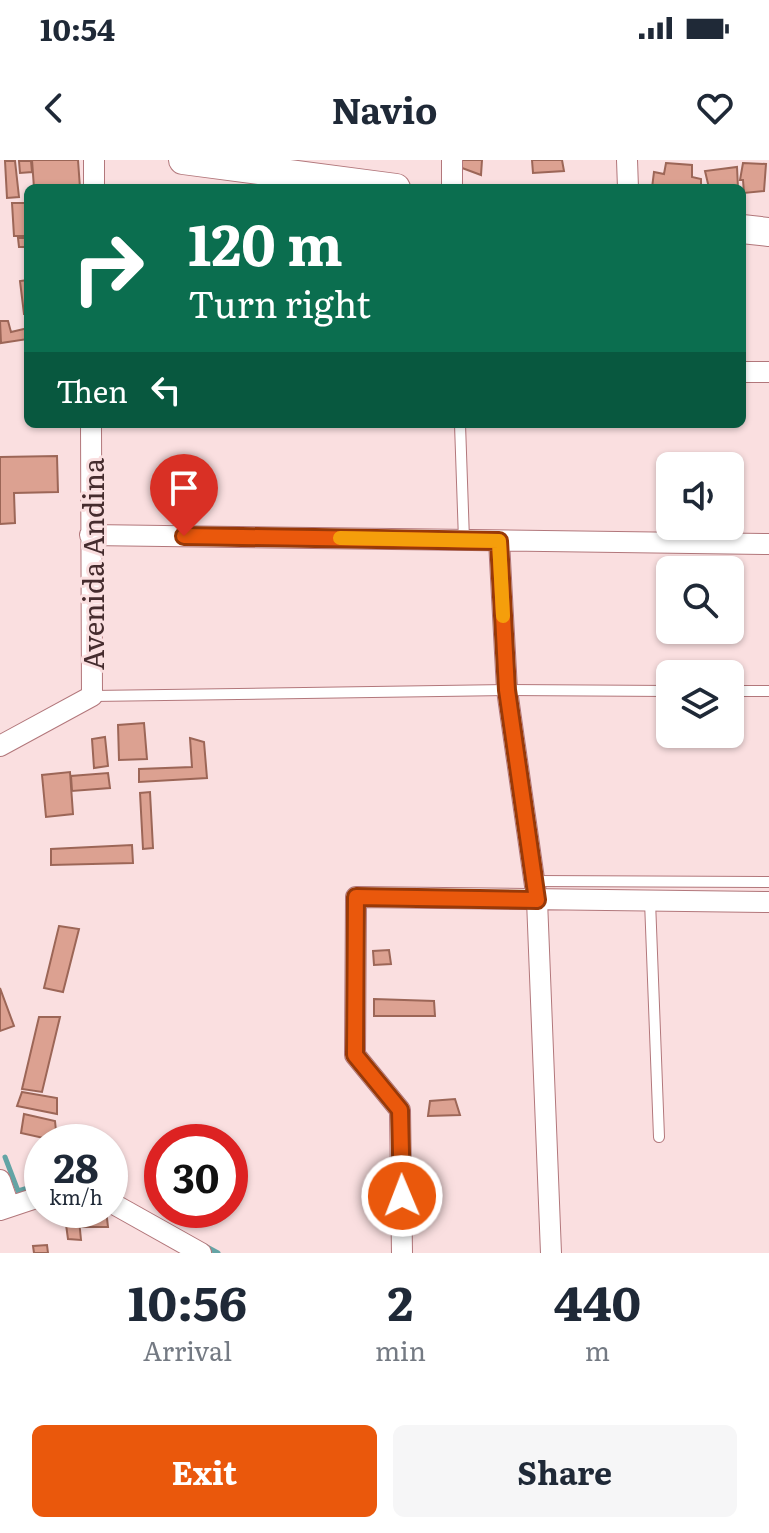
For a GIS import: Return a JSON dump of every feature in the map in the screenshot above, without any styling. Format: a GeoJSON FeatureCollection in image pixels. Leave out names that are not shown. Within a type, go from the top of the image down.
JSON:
{"type":"FeatureCollection","features":[{"type":"Feature","properties":{"kind":"street"},"geometry":{"type":"LineString","coordinates":[[94,160],[94,184]]}},
{"type":"Feature","properties":{"kind":"street"},"geometry":{"type":"LineString","coordinates":[[183,160],[293,168],[375,184]]}},
{"type":"Feature","properties":{"kind":"street"},"geometry":{"type":"LineString","coordinates":[[452,160],[452,184]]}},
{"type":"Feature","properties":{"kind":"street"},"geometry":{"type":"LineString","coordinates":[[627,160],[628,184]]}},
{"type":"Feature","properties":{"kind":"street"},"geometry":{"type":"LineString","coordinates":[[746,229],[769,232]]}},
{"type":"Feature","properties":{"kind":"street"},"geometry":{"type":"LineString","coordinates":[[746,372],[769,372]]}},
{"type":"Feature","properties":{"kind":"street","name":"Avenida Andina"},"geometry":{"type":"LineString","coordinates":[[0,746],[92,696],[91,428]]}},
{"type":"Feature","properties":{"kind":"street"},"geometry":{"type":"LineString","coordinates":[[90,535],[769,544]]}},
{"type":"Feature","properties":{"kind":"street"},"geometry":{"type":"LineString","coordinates":[[499,541],[507,690],[536,891],[551,1253]]}},
{"type":"Feature","properties":{"kind":"street"},"geometry":{"type":"LineString","coordinates":[[402,1253],[400,1110],[355,1055],[356,897],[536,891],[650,901],[769,902]]}},
{"type":"Feature","properties":{"kind":"street"},"geometry":{"type":"LineString","coordinates":[[0,1180],[5,1208]]}},
{"type":"Feature","properties":{"kind":"street"},"geometry":{"type":"LineString","coordinates":[[128,1212],[201,1253]]}},
{"type":"Feature","properties":{"kind":"lane"},"geometry":{"type":"LineString","coordinates":[[460,428],[464,540]]}},
{"type":"Feature","properties":{"kind":"lane"},"geometry":{"type":"LineString","coordinates":[[92,696],[656,691]]}},
{"type":"Feature","properties":{"kind":"lane"},"geometry":{"type":"LineString","coordinates":[[744,691],[769,691]]}},
{"type":"Feature","properties":{"kind":"lane"},"geometry":{"type":"LineString","coordinates":[[536,891],[769,882]]}},
{"type":"Feature","properties":{"kind":"lane"},"geometry":{"type":"LineString","coordinates":[[650,901],[659,1137]]}},
{"type":"Feature","properties":{"kind":"building"},"geometry":{"type":"Polygon","coordinates":[[[32,160],[78,160],[80,184],[34,184],[32,160]]]}},
{"type":"Feature","properties":{"kind":"building"},"geometry":{"type":"Polygon","coordinates":[[[460,160],[482,160],[481,175],[462,168],[460,160]]]}},
{"type":"Feature","properties":{"kind":"building"},"geometry":{"type":"Polygon","coordinates":[[[532,160],[562,160],[564,171],[533,173],[532,160]]]}},
{"type":"Feature","properties":{"kind":"building"},"geometry":{"type":"Polygon","coordinates":[[[5,161],[15,161],[19,197],[7,198],[5,161]]]}},
{"type":"Feature","properties":{"kind":"building"},"geometry":{"type":"Polygon","coordinates":[[[19,161],[31,161],[32,172],[20,173],[19,161]]]}},
{"type":"Feature","properties":{"kind":"building"},"geometry":{"type":"Polygon","coordinates":[[[666,163],[692,165],[692,177],[701,179],[701,184],[652,184],[654,172],[664,174],[666,163]]]}},
{"type":"Feature","properties":{"kind":"building"},"geometry":{"type":"Polygon","coordinates":[[[743,163],[766,164],[764,191],[746,193],[746,184],[740,180],[743,163]]]}},
{"type":"Feature","properties":{"kind":"building"},"geometry":{"type":"Polygon","coordinates":[[[737,167],[738,184],[708,184],[705,171],[737,167]]]}},
{"type":"Feature","properties":{"kind":"building"},"geometry":{"type":"Polygon","coordinates":[[[12,203],[24,203],[24,236],[14,236],[12,203]]]}},
{"type":"Feature","properties":{"kind":"building"},"geometry":{"type":"Polygon","coordinates":[[[18,238],[24,238],[24,247],[19,247],[18,238]]]}},
{"type":"Feature","properties":{"kind":"building"},"geometry":{"type":"Polygon","coordinates":[[[24,280],[24,314],[20,281],[24,280]]]}},
{"type":"Feature","properties":{"kind":"building"},"geometry":{"type":"Polygon","coordinates":[[[0,321],[8,321],[11,332],[24,329],[24,340],[1,343],[0,321]]]}},
{"type":"Feature","properties":{"kind":"building"},"geometry":{"type":"Polygon","coordinates":[[[57,456],[58,492],[14,493],[15,523],[0,524],[0,457],[57,456]]]}},
{"type":"Feature","properties":{"kind":"building"},"geometry":{"type":"Polygon","coordinates":[[[144,723],[147,759],[119,760],[118,725],[144,723]]]}},
{"type":"Feature","properties":{"kind":"building"},"geometry":{"type":"Polygon","coordinates":[[[105,737],[108,766],[94,768],[92,739],[105,737]]]}},
{"type":"Feature","properties":{"kind":"building"},"geometry":{"type":"Polygon","coordinates":[[[190,738],[204,742],[207,778],[139,782],[139,769],[192,767],[190,738]]]}},
{"type":"Feature","properties":{"kind":"building"},"geometry":{"type":"Polygon","coordinates":[[[70,772],[73,814],[46,817],[42,775],[70,772]]]}},
{"type":"Feature","properties":{"kind":"building"},"geometry":{"type":"Polygon","coordinates":[[[108,773],[110,788],[72,791],[71,776],[108,773]]]}},
{"type":"Feature","properties":{"kind":"building"},"geometry":{"type":"Polygon","coordinates":[[[150,792],[153,848],[143,849],[140,793],[150,792]]]}},
{"type":"Feature","properties":{"kind":"building"},"geometry":{"type":"Polygon","coordinates":[[[132,845],[133,863],[51,865],[51,849],[132,845]]]}},
{"type":"Feature","properties":{"kind":"building"},"geometry":{"type":"Polygon","coordinates":[[[59,926],[79,929],[63,992],[44,988],[59,926]]]}},
{"type":"Feature","properties":{"kind":"building"},"geometry":{"type":"Polygon","coordinates":[[[389,950],[391,964],[374,965],[373,951],[389,950]]]}},
{"type":"Feature","properties":{"kind":"building"},"geometry":{"type":"Polygon","coordinates":[[[0,988],[14,1026],[0,1031],[0,988]]]}},
{"type":"Feature","properties":{"kind":"building"},"geometry":{"type":"Polygon","coordinates":[[[374,999],[434,1001],[435,1016],[374,1016],[374,999]]]}},
{"type":"Feature","properties":{"kind":"building"},"geometry":{"type":"Polygon","coordinates":[[[39,1017],[60,1017],[42,1092],[22,1089],[39,1017]]]}},
{"type":"Feature","properties":{"kind":"building"},"geometry":{"type":"Polygon","coordinates":[[[22,1092],[57,1098],[57,1114],[17,1106],[22,1092]]]}},
{"type":"Feature","properties":{"kind":"building"},"geometry":{"type":"Polygon","coordinates":[[[455,1099],[460,1115],[428,1116],[430,1101],[455,1099]]]}},
{"type":"Feature","properties":{"kind":"building"},"geometry":{"type":"Polygon","coordinates":[[[24,1114],[55,1121],[55,1124],[24,1124],[24,1134],[21,1133],[24,1114]]]}},
{"type":"Feature","properties":{"kind":"building"},"geometry":{"type":"Polygon","coordinates":[[[66,1228],[80,1228],[81,1240],[68,1239],[66,1228]]]}},
{"type":"Feature","properties":{"kind":"building"},"geometry":{"type":"Polygon","coordinates":[[[47,1245],[48,1253],[34,1253],[33,1246],[47,1245]]]}},
{"type":"Feature","properties":{"kind":"waterway"},"geometry":{"type":"LineString","coordinates":[[5,1157],[18,1191],[24,1189]]}},
{"type":"Feature","properties":{"kind":"waterway"},"geometry":{"type":"LineString","coordinates":[[205,1246],[218,1253]]}},
{"type":"Feature","properties":{"kind":"slow traffic"},"geometry":{"type":"LineString","coordinates":[[340,538],[499,541],[503,616]]}},
{"type":"Feature","properties":{"kind":"route"},"geometry":{"type":"LineString","coordinates":[[184,536],[499,541],[507,690],[537,900],[356,897],[355,1055],[400,1110],[402,1196]]}}]}
